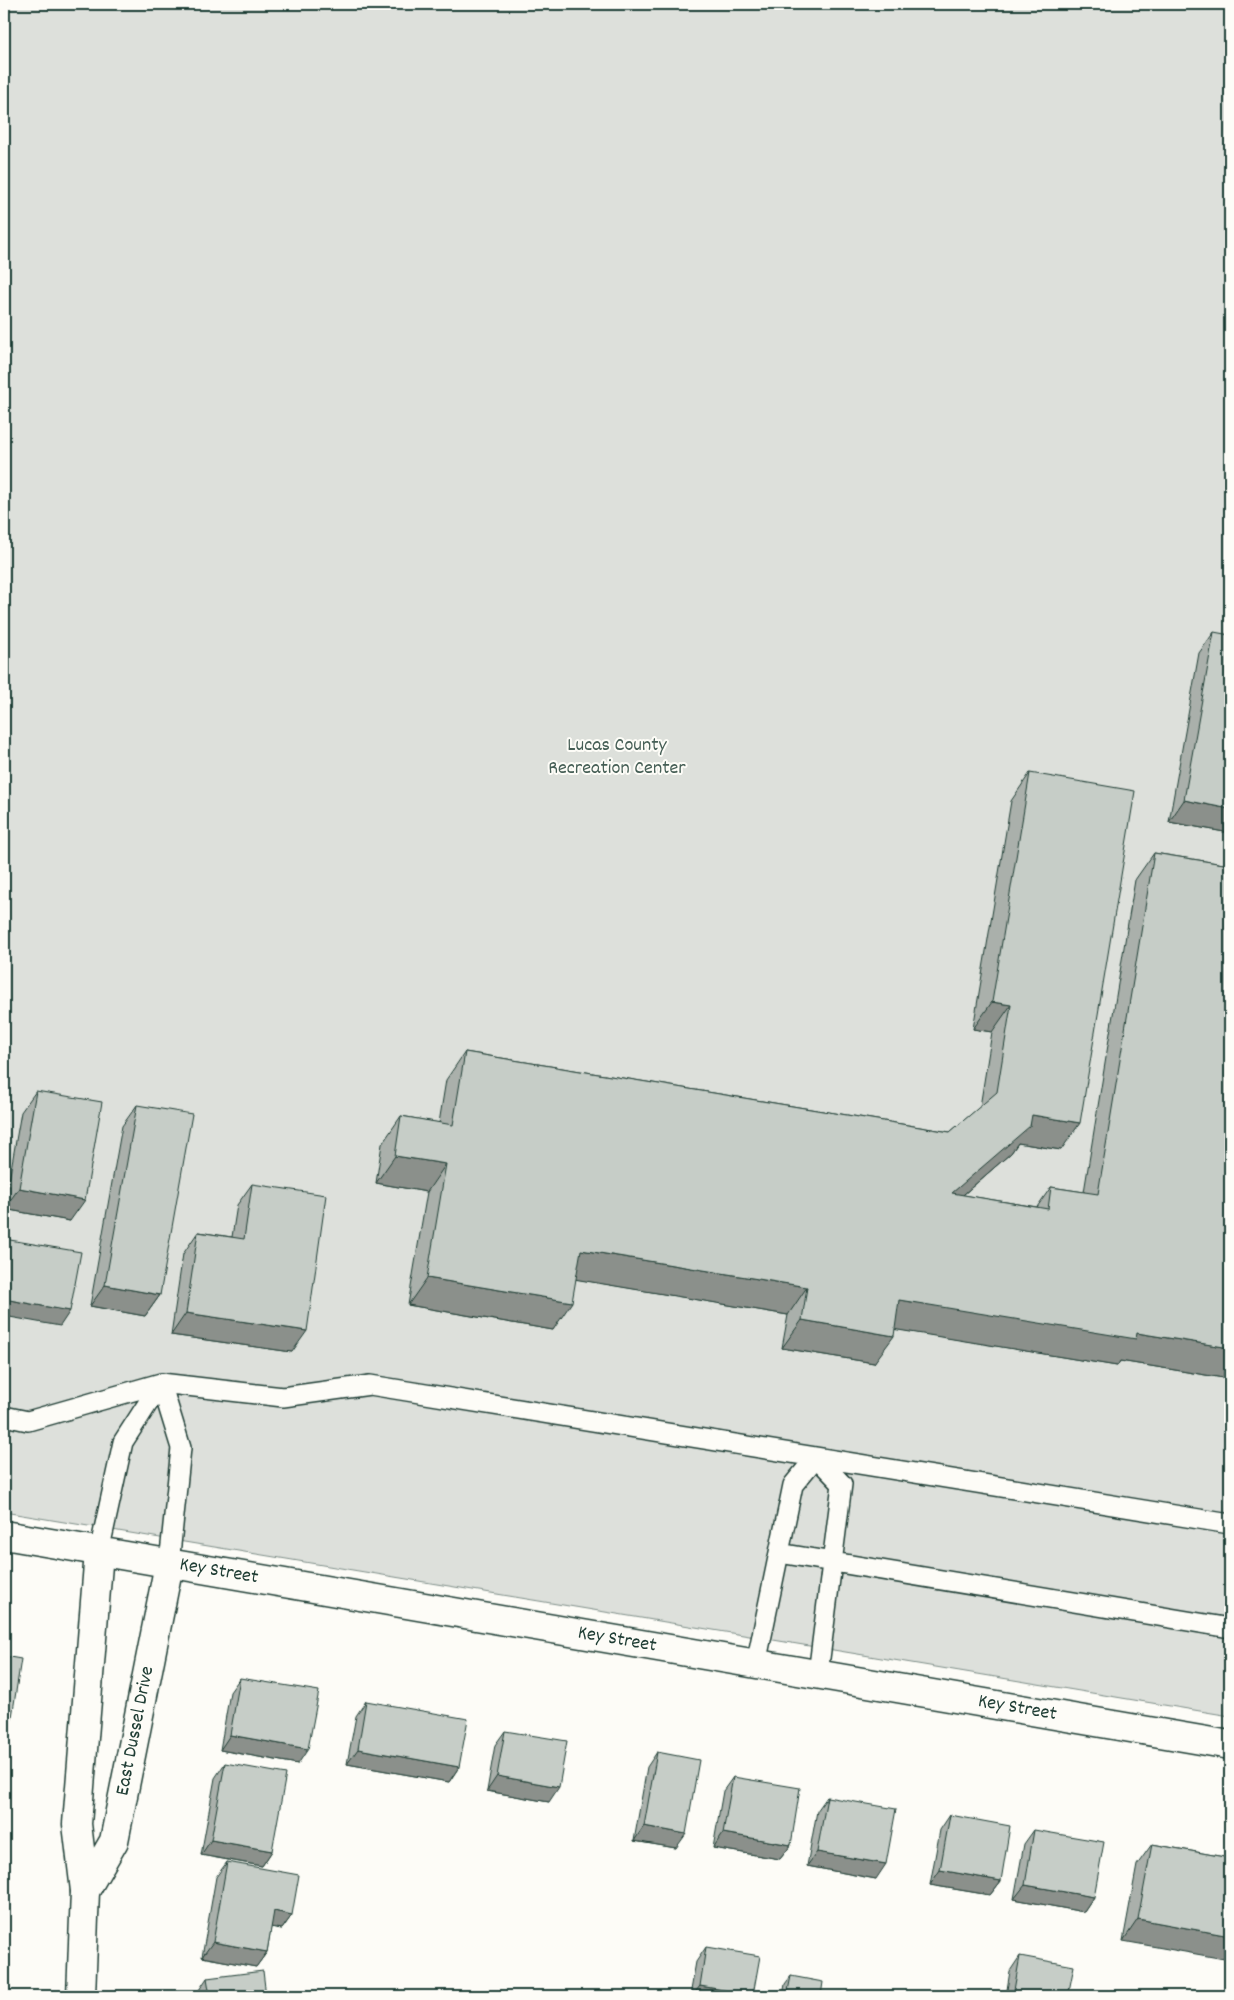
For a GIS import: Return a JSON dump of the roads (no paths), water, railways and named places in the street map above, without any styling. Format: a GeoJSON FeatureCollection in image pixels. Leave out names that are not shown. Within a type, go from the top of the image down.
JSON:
{"type":"FeatureCollection","features":[{"type":"Feature","properties":{"kind":"street","name":"Key Street"},"geometry":{"type":"LineString","coordinates":[[4,1535],[1230,1745]]}},
{"type":"Feature","properties":{"kind":"street","name":"East Dussel Drive"},"geometry":{"type":"LineString","coordinates":[[81,1996],[85,1891],[77,1824],[99,1552]]}},
{"type":"Feature","properties":{"kind":"street","name":"East Dussel Drive"},"geometry":{"type":"LineString","coordinates":[[85,1891],[114,1841],[169,1564]]}},
{"type":"Feature","properties":{"kind":"lane"},"geometry":{"type":"LineString","coordinates":[[4,1416],[28,1421],[162,1383],[282,1397],[370,1385],[1230,1524]]}},
{"type":"Feature","properties":{"kind":"lane"},"geometry":{"type":"LineString","coordinates":[[99,1552],[123,1442],[162,1383]]}},
{"type":"Feature","properties":{"kind":"lane"},"geometry":{"type":"LineString","coordinates":[[162,1383],[181,1448],[169,1564]]}},
{"type":"Feature","properties":{"kind":"lane"},"geometry":{"type":"LineString","coordinates":[[756,1664],[793,1485],[816,1457]]}},
{"type":"Feature","properties":{"kind":"lane"},"geometry":{"type":"LineString","coordinates":[[816,1457],[842,1484],[818,1674]]}},
{"type":"Feature","properties":{"kind":"lane"},"geometry":{"type":"LineString","coordinates":[[779,1553],[1230,1628]]}},
{"type":"Feature","properties":{"kind":"park label","name":"Lucas County Recreation Center"},"geometry":{"type":"Point","coordinates":[617,758]}}]}
